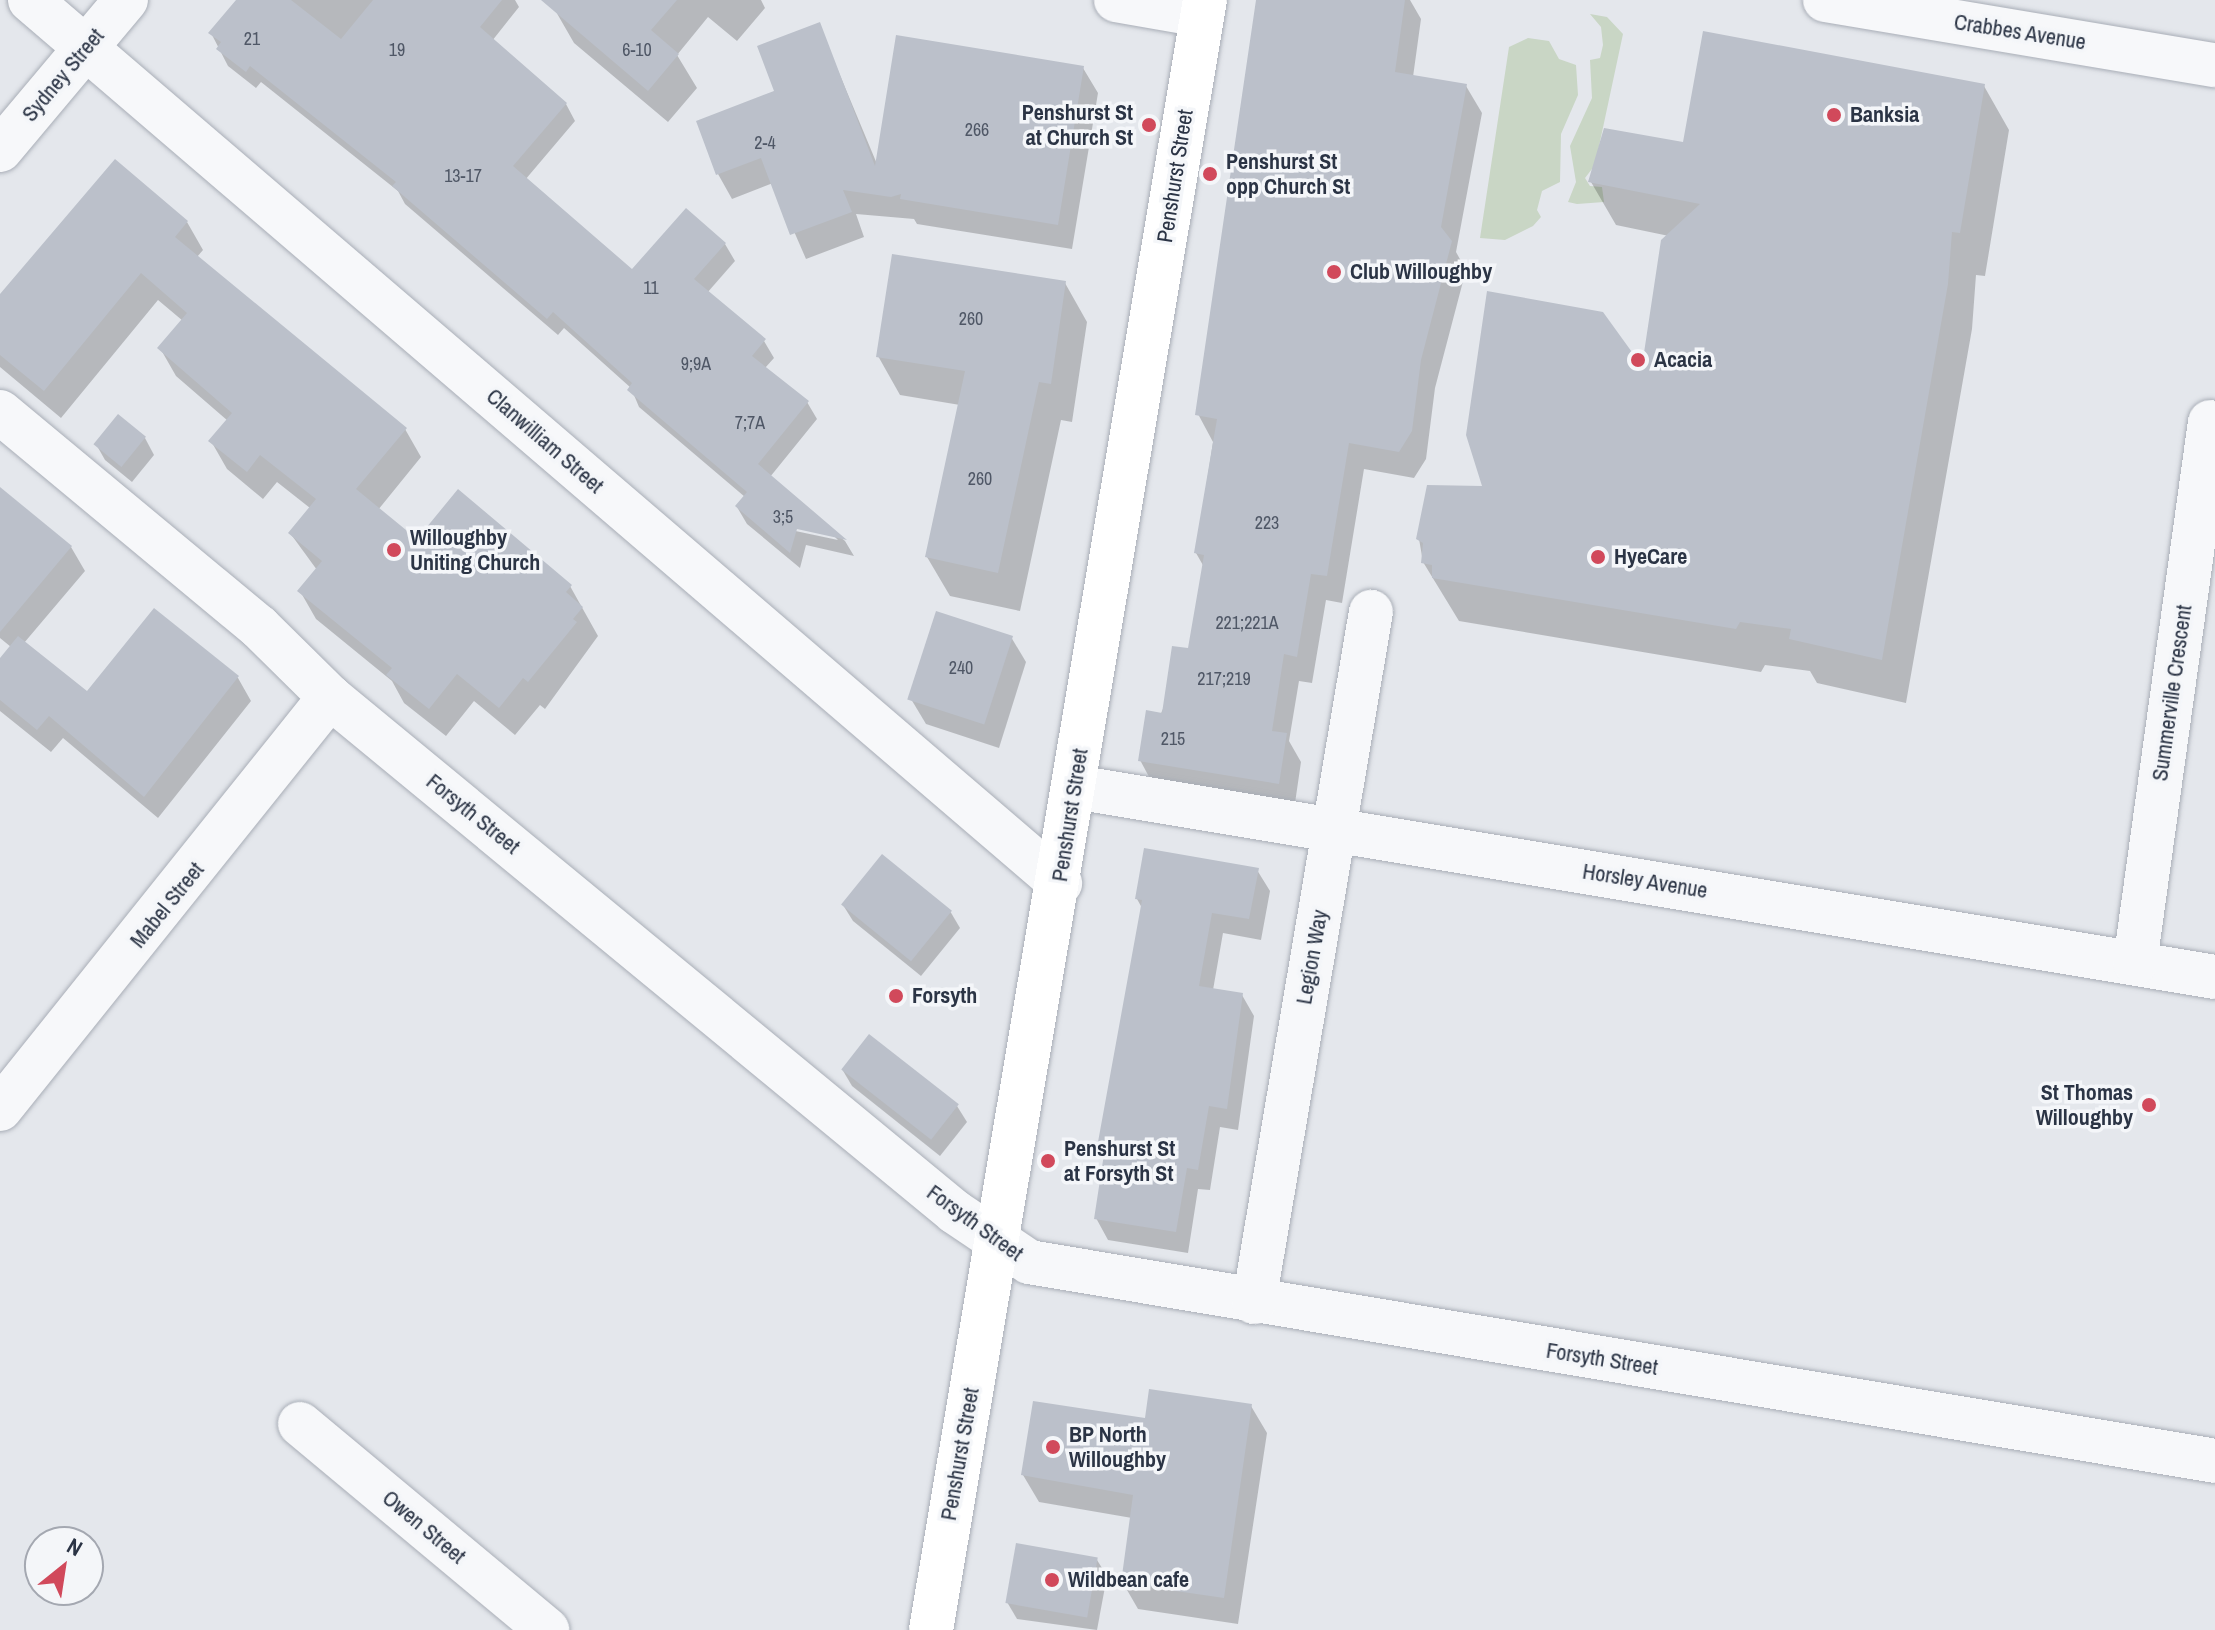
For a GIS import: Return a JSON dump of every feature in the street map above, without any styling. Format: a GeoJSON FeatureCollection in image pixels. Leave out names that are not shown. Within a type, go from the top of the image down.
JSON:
{"type":"FeatureCollection","features":[{"type":"Feature","properties":{"kind":"main road","name":"Penshurst Street"},"geometry":{"type":"LineString","coordinates":[[931,1630],[1060,883],[1203,7]]}},
{"type":"Feature","properties":{"kind":"street","name":"Clanwilliam Street"},"geometry":{"type":"LineString","coordinates":[[30,0],[1060,883]]}},
{"type":"Feature","properties":{"kind":"street","name":"Sydney Street"},"geometry":{"type":"LineString","coordinates":[[0,150],[126,0]]}},
{"type":"Feature","properties":{"kind":"street"},"geometry":{"type":"LineString","coordinates":[[1116,0],[1203,7]]}},
{"type":"Feature","properties":{"kind":"street","name":"Crabbes Avenue"},"geometry":{"type":"LineString","coordinates":[[1825,0],[2215,65]]}},
{"type":"Feature","properties":{"kind":"street","name":"Forsyth Street"},"geometry":{"type":"LineString","coordinates":[[0,412],[259,627],[330,697],[955,1212],[1029,1262],[2215,1461]]}},
{"type":"Feature","properties":{"kind":"street","name":"Summerville Crescent"},"geometry":{"type":"LineString","coordinates":[[2135,963],[2210,422]]}},
{"type":"Feature","properties":{"kind":"street","name":"Legion Way"},"geometry":{"type":"LineString","coordinates":[[1254,1302],[1371,612]]}},
{"type":"Feature","properties":{"kind":"street","name":"Mabel Street"},"geometry":{"type":"LineString","coordinates":[[0,1109],[330,697]]}},
{"type":"Feature","properties":{"kind":"street","name":"Horsley Avenue"},"geometry":{"type":"LineString","coordinates":[[1075,787],[2215,977]]}},
{"type":"Feature","properties":{"kind":"street","name":"Owen Street"},"geometry":{"type":"LineString","coordinates":[[300,1424],[547,1630]]}},
{"type":"Feature","properties":{"kind":"green space"},"geometry":{"type":"Polygon","coordinates":[[[1590,14],[1607,17],[1623,34],[1595,165],[1585,178],[1590,186],[1602,187],[1604,202],[1577,204],[1568,202],[1576,182],[1570,146],[1592,98],[1590,60],[1600,58],[1603,45],[1601,27],[1590,14]]]}},
{"type":"Feature","properties":{"kind":"green space"},"geometry":{"type":"Polygon","coordinates":[[[1528,38],[1549,41],[1559,59],[1576,65],[1578,95],[1561,134],[1560,182],[1542,191],[1537,210],[1541,217],[1533,226],[1505,240],[1480,238],[1509,47],[1528,38]]]}},
{"type":"Feature","properties":{"kind":"building"},"geometry":{"type":"Polygon","coordinates":[[[236,0],[291,0],[341,39],[373,0],[502,0],[480,27],[567,103],[513,166],[632,269],[686,208],[726,243],[694,279],[766,339],[752,356],[809,401],[758,464],[847,540],[797,529],[790,553],[735,506],[747,492],[627,390],[632,383],[553,312],[547,319],[392,186],[396,182],[250,66],[246,72],[216,49],[221,42],[208,33],[236,0]]]}},
{"type":"Feature","properties":{"kind":"building"},"geometry":{"type":"Polygon","coordinates":[[[541,0],[677,0],[651,30],[679,54],[648,91],[541,0]]]}},
{"type":"Feature","properties":{"kind":"building"},"geometry":{"type":"Polygon","coordinates":[[[1256,0],[1405,0],[1395,72],[1467,84],[1441,227],[1452,241],[1421,360],[1412,431],[1399,452],[1349,443],[1327,576],[1311,574],[1297,657],[1284,654],[1272,731],[1287,733],[1279,784],[1138,761],[1146,710],[1162,713],[1172,646],[1188,648],[1204,555],[1194,553],[1217,419],[1195,415],[1256,0]]]}},
{"type":"Feature","properties":{"kind":"building"},"geometry":{"type":"Polygon","coordinates":[[[820,22],[875,166],[896,35],[1084,66],[1058,225],[900,199],[901,194],[891,197],[843,190],[852,212],[790,235],[761,158],[716,175],[696,121],[774,91],[757,46],[820,22]]]}},
{"type":"Feature","properties":{"kind":"building"},"geometry":{"type":"Polygon","coordinates":[[[1703,31],[1985,84],[1960,233],[1952,232],[1948,284],[1882,660],[1789,639],[1791,629],[1740,622],[1736,629],[1432,578],[1432,565],[1421,563],[1423,543],[1416,539],[1427,485],[1482,486],[1466,435],[1487,291],[1603,312],[1642,366],[1661,240],[1700,204],[1588,182],[1604,128],[1683,142],[1703,31]]]}},
{"type":"Feature","properties":{"kind":"building"},"geometry":{"type":"Polygon","coordinates":[[[115,159],[188,221],[175,237],[407,428],[356,489],[417,539],[458,489],[572,585],[566,592],[583,607],[573,619],[577,622],[528,682],[523,678],[499,708],[457,674],[429,709],[386,675],[392,668],[297,591],[322,561],[288,533],[316,499],[260,455],[247,472],[208,441],[232,413],[157,348],[187,313],[141,273],[44,391],[0,355],[0,294],[115,159]]]}},
{"type":"Feature","properties":{"kind":"building"},"geometry":{"type":"Polygon","coordinates":[[[892,254],[1066,281],[1051,384],[1039,382],[998,573],[925,557],[965,371],[876,357],[892,254]]]}},
{"type":"Feature","properties":{"kind":"building"},"geometry":{"type":"Polygon","coordinates":[[[118,414],[146,437],[121,467],[93,444],[118,414]]]}},
{"type":"Feature","properties":{"kind":"building"},"geometry":{"type":"Polygon","coordinates":[[[0,487],[72,546],[0,632],[0,487]]]}},
{"type":"Feature","properties":{"kind":"building"},"geometry":{"type":"Polygon","coordinates":[[[154,608],[239,676],[144,797],[49,716],[37,730],[0,700],[0,658],[18,636],[87,691],[154,608]]]}},
{"type":"Feature","properties":{"kind":"building"},"geometry":{"type":"Polygon","coordinates":[[[936,611],[1013,636],[984,724],[907,699],[936,611]]]}},
{"type":"Feature","properties":{"kind":"building"},"geometry":{"type":"Polygon","coordinates":[[[1144,848],[1259,868],[1249,919],[1212,913],[1199,986],[1243,993],[1227,1109],[1209,1106],[1198,1170],[1187,1168],[1176,1232],[1094,1219],[1104,1154],[1096,1153],[1142,900],[1135,899],[1144,848]]]}},
{"type":"Feature","properties":{"kind":"building"},"geometry":{"type":"Polygon","coordinates":[[[882,854],[952,911],[911,961],[841,905],[882,854]]]}},
{"type":"Feature","properties":{"kind":"building"},"geometry":{"type":"Polygon","coordinates":[[[869,1034],[959,1104],[931,1140],[841,1069],[869,1034]]]}},
{"type":"Feature","properties":{"kind":"building"},"geometry":{"type":"Polygon","coordinates":[[[1149,1389],[1252,1404],[1224,1598],[1121,1583],[1133,1495],[1021,1475],[1033,1401],[1145,1418],[1149,1389]]]}},
{"type":"Feature","properties":{"kind":"building","name":"Wildbean cafe"},"geometry":{"type":"Polygon","coordinates":[[[1016,1543],[1098,1557],[1087,1617],[1005,1603],[1016,1543]]]}},
{"type":"Feature","properties":{"kind":"place","name":"Banksia"},"geometry":{"type":"Point","coordinates":[1834,115]}},
{"type":"Feature","properties":{"kind":"place","name":"Penshurst St at Church St"},"geometry":{"type":"Point","coordinates":[1149,125]}},
{"type":"Feature","properties":{"kind":"place","name":"Penshurst St opp Church St"},"geometry":{"type":"Point","coordinates":[1210,174]}},
{"type":"Feature","properties":{"kind":"place","name":"Club Willoughby"},"geometry":{"type":"Point","coordinates":[1334,272]}},
{"type":"Feature","properties":{"kind":"place","name":"Acacia"},"geometry":{"type":"Point","coordinates":[1638,360]}},
{"type":"Feature","properties":{"kind":"place","name":"Willoughby Uniting Church"},"geometry":{"type":"Point","coordinates":[394,550]}},
{"type":"Feature","properties":{"kind":"place","name":"HyeCare"},"geometry":{"type":"Point","coordinates":[1598,557]}},
{"type":"Feature","properties":{"kind":"place","name":"Forsyth"},"geometry":{"type":"Point","coordinates":[896,996]}},
{"type":"Feature","properties":{"kind":"place","name":"St Thomas Willoughby"},"geometry":{"type":"Point","coordinates":[2149,1105]}},
{"type":"Feature","properties":{"kind":"place","name":"Penshurst St at Forsyth St"},"geometry":{"type":"Point","coordinates":[1048,1161]}},
{"type":"Feature","properties":{"kind":"place","name":"BP North Willoughby"},"geometry":{"type":"Point","coordinates":[1053,1447]}},
{"type":"Feature","properties":{"kind":"place","name":"Wildbean cafe"},"geometry":{"type":"Point","coordinates":[1052,1580]}}]}
